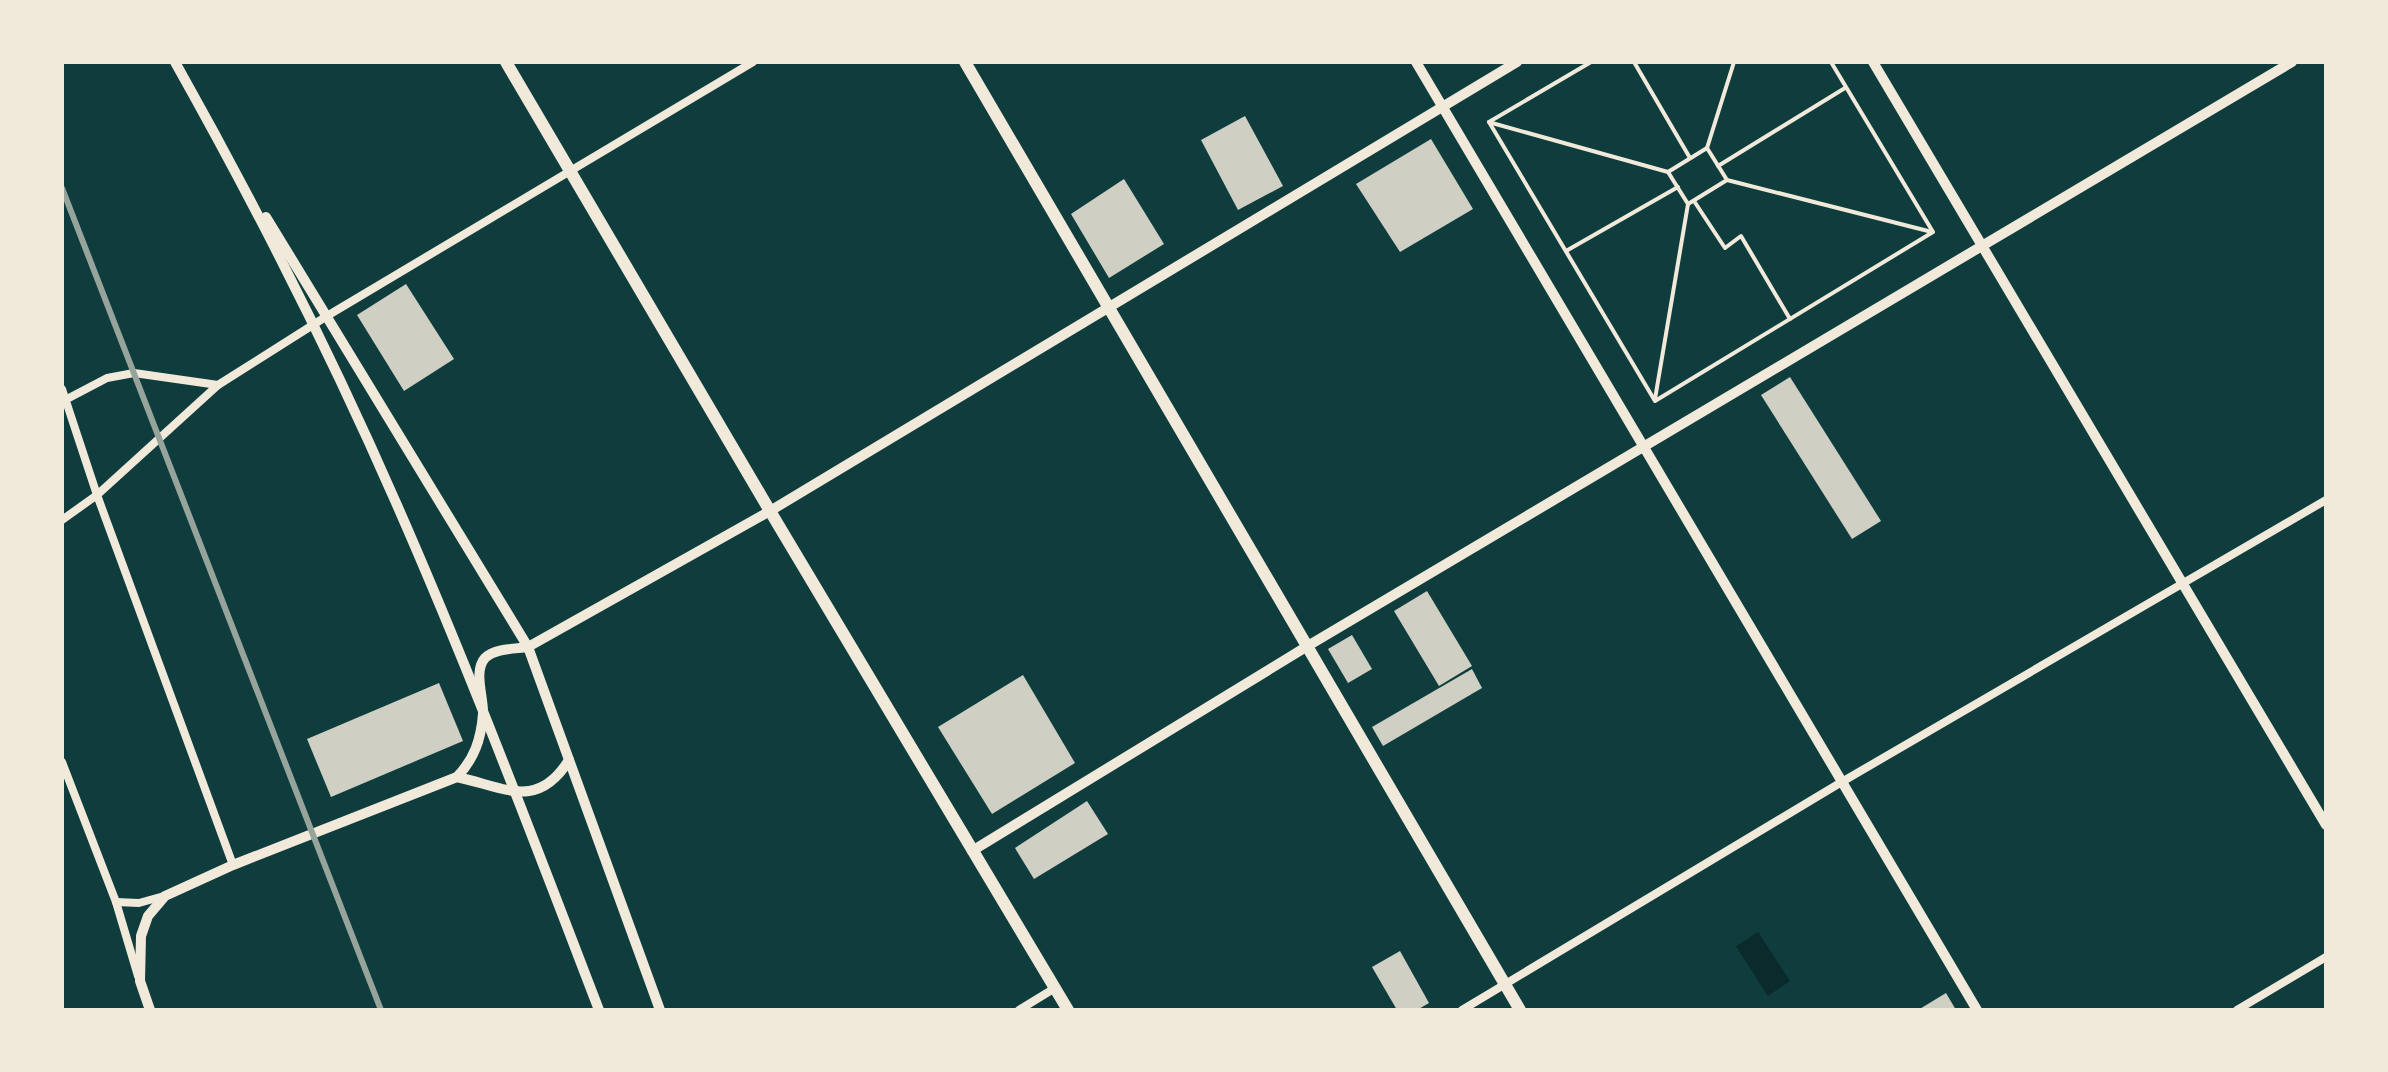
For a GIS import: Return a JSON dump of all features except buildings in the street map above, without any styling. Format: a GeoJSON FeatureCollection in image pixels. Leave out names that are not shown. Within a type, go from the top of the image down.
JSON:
{"type":"FeatureCollection","features":[{"type":"Feature","properties":{"kind":"main road"},"geometry":{"type":"LineString","coordinates":[[506,62],[1068,1010]]}},
{"type":"Feature","properties":{"kind":"main road"},"geometry":{"type":"LineString","coordinates":[[965,62],[1520,1010]]}},
{"type":"Feature","properties":{"kind":"street"},"geometry":{"type":"LineString","coordinates":[[175,62],[245,186],[528,647],[660,1010]]}},
{"type":"Feature","properties":{"kind":"street"},"geometry":{"type":"LineString","coordinates":[[62,520],[97,495],[218,385],[327,316],[753,62]]}},
{"type":"Feature","properties":{"kind":"street"},"geometry":{"type":"LineString","coordinates":[[1416,62],[1977,1010]]}},
{"type":"Feature","properties":{"kind":"street"},"geometry":{"type":"LineString","coordinates":[[116,902],[139,903],[165,896],[233,865],[457,777],[472,761],[483,712],[480,668],[486,657],[496,652],[528,647],[770,511],[1517,62]]}},
{"type":"Feature","properties":{"kind":"street"},"geometry":{"type":"LineString","coordinates":[[1873,62],[2326,825]]}},
{"type":"Feature","properties":{"kind":"street"},"geometry":{"type":"LineString","coordinates":[[972,851],[1306,647],[2292,62]]}},
{"type":"Feature","properties":{"kind":"street"},"geometry":{"type":"LineString","coordinates":[[245,186],[397,505],[516,792],[599,1010]]}},
{"type":"Feature","properties":{"kind":"street"},"geometry":{"type":"LineString","coordinates":[[67,399],[107,378],[134,373],[218,385]]}},
{"type":"Feature","properties":{"kind":"street"},"geometry":{"type":"LineString","coordinates":[[62,389],[97,495],[233,865]]}},
{"type":"Feature","properties":{"kind":"street"},"geometry":{"type":"LineString","coordinates":[[1462,1010],[1840,783],[2326,500]]}},
{"type":"Feature","properties":{"kind":"street"},"geometry":{"type":"LineString","coordinates":[[457,777],[516,792],[533,792],[549,784],[569,760]]}},
{"type":"Feature","properties":{"kind":"street"},"geometry":{"type":"LineString","coordinates":[[62,762],[116,902],[150,1010]]}},
{"type":"Feature","properties":{"kind":"street"},"geometry":{"type":"LineString","coordinates":[[140,981],[141,936],[148,916],[165,896]]}},
{"type":"Feature","properties":{"kind":"street"},"geometry":{"type":"LineString","coordinates":[[2237,1010],[2326,957]]}},
{"type":"Feature","properties":{"kind":"street"},"geometry":{"type":"LineString","coordinates":[[1019,1010],[1055,988]]}},
{"type":"Feature","properties":{"kind":"path"},"geometry":{"type":"LineString","coordinates":[[1489,122],[1591,62]]}},
{"type":"Feature","properties":{"kind":"path"},"geometry":{"type":"LineString","coordinates":[[1634,62],[1690,158]]}},
{"type":"Feature","properties":{"kind":"path"},"geometry":{"type":"LineString","coordinates":[[1668,172],[1707,148],[1734,62]]}},
{"type":"Feature","properties":{"kind":"path"},"geometry":{"type":"LineString","coordinates":[[1831,62],[1933,232]]}},
{"type":"Feature","properties":{"kind":"path"},"geometry":{"type":"LineString","coordinates":[[1718,166],[1846,87]]}},
{"type":"Feature","properties":{"kind":"path"},"geometry":{"type":"LineString","coordinates":[[1489,122],[1668,172],[1678,187],[1688,204],[1655,401]]}},
{"type":"Feature","properties":{"kind":"path"},"geometry":{"type":"LineString","coordinates":[[1489,122],[1655,401]]}},
{"type":"Feature","properties":{"kind":"path"},"geometry":{"type":"LineString","coordinates":[[1707,148],[1727,180],[1933,232]]}},
{"type":"Feature","properties":{"kind":"path"},"geometry":{"type":"LineString","coordinates":[[1688,204],[1727,180]]}},
{"type":"Feature","properties":{"kind":"path"},"geometry":{"type":"LineString","coordinates":[[1566,251],[1678,187]]}},
{"type":"Feature","properties":{"kind":"path"},"geometry":{"type":"LineString","coordinates":[[1694,201],[1725,248],[1741,236],[1790,319]]}},
{"type":"Feature","properties":{"kind":"path"},"geometry":{"type":"LineString","coordinates":[[1655,401],[1933,232]]}},
{"type":"Feature","properties":{"kind":"water"},"geometry":{"type":"Polygon","coordinates":[[[1758,932],[1790,981],[1768,996],[1736,946],[1758,932]]]}},
{"type":"Feature","properties":{"kind":"railway"},"geometry":{"type":"LineString","coordinates":[[62,188],[381,1010]]}}]}
